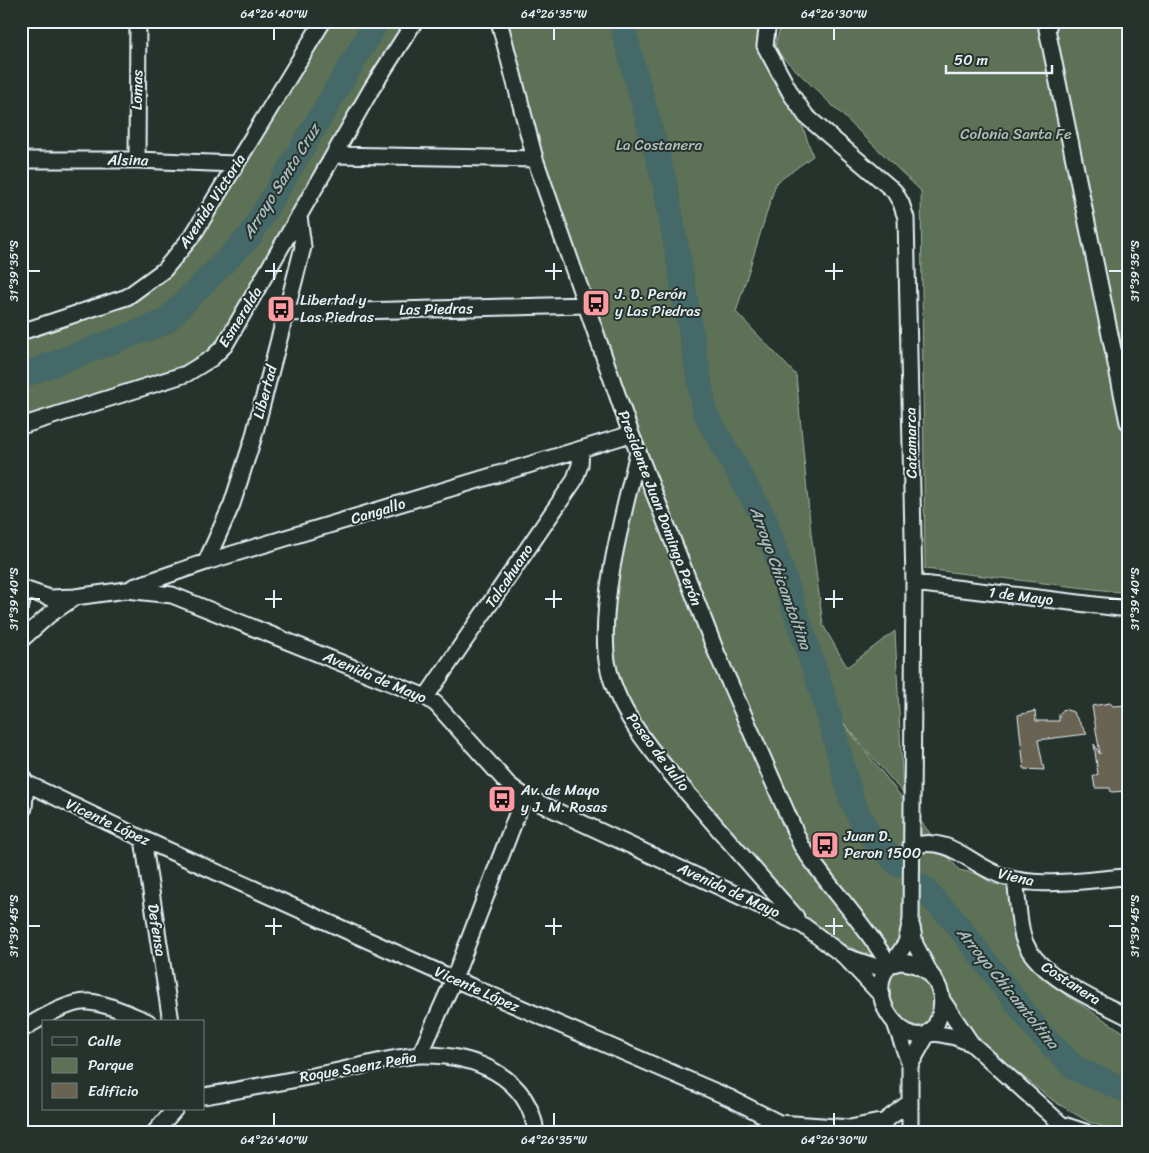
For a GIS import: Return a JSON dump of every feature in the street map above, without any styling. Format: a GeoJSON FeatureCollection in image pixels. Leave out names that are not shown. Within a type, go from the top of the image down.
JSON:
{"type":"FeatureCollection","features":[{"type":"Feature","properties":{"kind":"street","name":"Lomas"},"geometry":{"type":"LineString","coordinates":[[137,160],[138,21]]}},
{"type":"Feature","properties":{"kind":"street","name":"Avenida Victoria"},"geometry":{"type":"LineString","coordinates":[[21,332],[127,296],[147,284],[164,270],[193,235],[323,21]]}},
{"type":"Feature","properties":{"kind":"street","name":"Esmeralda"},"geometry":{"type":"LineString","coordinates":[[21,426],[186,374],[212,358],[234,333],[372,88],[415,21]]}},
{"type":"Feature","properties":{"kind":"street","name":"Presidente Juan Domingo Perón"},"geometry":{"type":"LineString","coordinates":[[499,21],[535,159],[631,434],[717,654],[801,845],[815,866],[878,946],[889,966]]}},
{"type":"Feature","properties":{"kind":"street","name":"Catamarca"},"geometry":{"type":"LineString","coordinates":[[768,21],[765,46],[791,94],[806,116],[894,191],[901,203],[906,218],[914,583],[911,920],[915,944],[930,972]]}},
{"type":"Feature","properties":{"kind":"street"},"geometry":{"type":"LineString","coordinates":[[1050,21],[1047,29],[1128,422]]}},
{"type":"Feature","properties":{"kind":"street"},"geometry":{"type":"LineString","coordinates":[[334,155],[535,159]]}},
{"type":"Feature","properties":{"kind":"street","name":"Alsina"},"geometry":{"type":"LineString","coordinates":[[21,160],[137,160],[235,164]]}},
{"type":"Feature","properties":{"kind":"street","name":"Libertad"},"geometry":{"type":"LineString","coordinates":[[206,562],[232,504],[252,439],[303,247],[300,216]]}},
{"type":"Feature","properties":{"kind":"street","name":"Las Piedras"},"geometry":{"type":"LineString","coordinates":[[286,313],[586,305]]}},
{"type":"Feature","properties":{"kind":"street","name":"Cangallo"},"geometry":{"type":"LineString","coordinates":[[126,590],[206,562],[631,434]]}},
{"type":"Feature","properties":{"kind":"street","name":"Talcahuano"},"geometry":{"type":"LineString","coordinates":[[426,697],[574,481],[580,465],[581,450]]}},
{"type":"Feature","properties":{"kind":"street","name":"Paseo de Julio"},"geometry":{"type":"LineString","coordinates":[[638,452],[608,600],[606,653],[610,677],[637,728],[658,757],[744,860],[804,926]]}},
{"type":"Feature","properties":{"kind":"street","name":"1 de Mayo"},"geometry":{"type":"LineString","coordinates":[[914,583],[1128,609]]}},
{"type":"Feature","properties":{"kind":"street"},"geometry":{"type":"LineString","coordinates":[[21,605],[23,589]]}},
{"type":"Feature","properties":{"kind":"street","name":"Avenida de Mayo"},"geometry":{"type":"LineString","coordinates":[[23,589],[50,598],[75,597],[126,590],[155,592],[188,600],[426,697],[436,704],[510,785],[524,796],[783,914],[804,926],[844,956],[880,995]]}},
{"type":"Feature","properties":{"kind":"street"},"geometry":{"type":"LineString","coordinates":[[21,640],[49,615],[75,597]]}},
{"type":"Feature","properties":{"kind":"street"},"geometry":{"type":"LineString","coordinates":[[23,809],[24,779]]}},
{"type":"Feature","properties":{"kind":"street","name":"Vicente López"},"geometry":{"type":"LineString","coordinates":[[24,779],[51,795],[143,839],[454,979],[730,1098],[779,1123],[850,1128],[885,1121],[910,1102]]}},
{"type":"Feature","properties":{"kind":"street","name":"Vicente López"},"geometry":{"type":"LineString","coordinates":[[23,809],[51,795]]}},
{"type":"Feature","properties":{"kind":"street"},"geometry":{"type":"LineString","coordinates":[[420,1055],[454,979],[524,796]]}},
{"type":"Feature","properties":{"kind":"street","name":"Defensa"},"geometry":{"type":"LineString","coordinates":[[143,839],[171,1020]]}},
{"type":"Feature","properties":{"kind":"street","name":"Viena"},"geometry":{"type":"LineString","coordinates":[[911,846],[927,842],[937,843],[950,848],[996,874],[1033,883],[1128,877]]}},
{"type":"Feature","properties":{"kind":"street","name":"Costanera"},"geometry":{"type":"LineString","coordinates":[[1015,880],[1024,938],[1036,962],[1084,994],[1128,1017]]}},
{"type":"Feature","properties":{"kind":"street","name":"Catamarca"},"geometry":{"type":"LineString","coordinates":[[889,966],[906,943],[911,920]]}},
{"type":"Feature","properties":{"kind":"street","name":"Avenida de Mayo"},"geometry":{"type":"LineString","coordinates":[[844,956],[877,967],[889,966]]}},
{"type":"Feature","properties":{"kind":"street"},"geometry":{"type":"LineString","coordinates":[[971,1043],[955,1037],[929,1033],[917,1036],[907,1033],[895,1022],[887,1012],[880,995],[880,980],[889,966],[912,963],[930,972],[939,988],[942,1000],[971,1043],[1061,1124],[1085,1132]]}},
{"type":"Feature","properties":{"kind":"street"},"geometry":{"type":"LineString","coordinates":[[910,1065],[929,1033],[936,1027],[940,1016],[942,1000]]}},
{"type":"Feature","properties":{"kind":"street"},"geometry":{"type":"LineString","coordinates":[[21,1030],[66,1006],[87,1002],[108,1006],[143,1020]]}},
{"type":"Feature","properties":{"kind":"street"},"geometry":{"type":"LineString","coordinates":[[895,1022],[910,1065],[910,1132]]}},
{"type":"Feature","properties":{"kind":"street","name":"Roque Saenz Peña"},"geometry":{"type":"LineString","coordinates":[[205,1096],[420,1055],[460,1058],[500,1073],[515,1086],[527,1102],[536,1132]]}},
{"type":"Feature","properties":{"kind":"street"},"geometry":{"type":"LineString","coordinates":[[155,1132],[174,1110]]}},
{"type":"Feature","properties":{"kind":"street"},"geometry":{"type":"LineString","coordinates":[[753,1132],[779,1123]]}},
{"type":"Feature","properties":{"kind":"green space"},"geometry":{"type":"Polygon","coordinates":[[[323,21],[416,21],[212,358],[21,426],[21,332],[127,297],[164,270],[323,21]]]}},
{"type":"Feature","properties":{"kind":"green space","name":"La Costanera"},"geometry":{"type":"Polygon","coordinates":[[[499,21],[768,21],[773,60],[791,94],[813,156],[776,183],[736,312],[796,375],[811,533],[823,625],[847,667],[895,631],[903,793],[837,715],[959,870],[978,874],[993,884],[1011,885],[1025,953],[1064,994],[1128,1035],[1128,1132],[1119,1132],[1089,1122],[1055,1102],[973,1037],[934,977],[889,965],[804,926],[626,709],[606,653],[638,452],[619,399],[499,21]]]}},
{"type":"Feature","properties":{"kind":"green space","name":"Colonia Santa Fe"},"geometry":{"type":"Polygon","coordinates":[[[782,21],[1128,21],[1128,593],[925,569],[921,191],[774,49],[782,21]]]}},
{"type":"Feature","properties":{"kind":"green space"},"geometry":{"type":"Polygon","coordinates":[[[908,967],[928,983],[934,995],[935,1002],[932,1020],[921,1026],[911,1026],[902,1021],[895,1013],[888,991],[888,980],[891,970],[908,967]]]}},
{"type":"Feature","properties":{"kind":"building"},"geometry":{"type":"Polygon","coordinates":[[[1110,703],[1113,706],[1128,705],[1128,791],[1111,792],[1110,788],[1095,788],[1093,776],[1098,774],[1094,744],[1100,754],[1092,706],[1110,703]]]}},
{"type":"Feature","properties":{"kind":"building"},"geometry":{"type":"Polygon","coordinates":[[[1064,709],[1073,712],[1087,734],[1038,740],[1044,770],[1024,769],[1018,715],[1035,711],[1036,721],[1059,721],[1059,714],[1064,709]]]}},
{"type":"Feature","properties":{"kind":"waterway","name":"Arroyo Santa Cruz"},"geometry":{"type":"LineString","coordinates":[[21,376],[165,322],[250,236],[377,21]]}},
{"type":"Feature","properties":{"kind":"waterway","name":"Arroyo Chicamtoltina"},"geometry":{"type":"LineString","coordinates":[[621,21],[666,188],[705,413],[764,518],[824,698],[852,801],[868,833],[898,864]]}},
{"type":"Feature","properties":{"kind":"waterway","name":"Arroyo Chicamtoltina"},"geometry":{"type":"LineString","coordinates":[[922,887],[956,923],[1040,1033],[1076,1069],[1128,1091]]}},
{"type":"Feature","properties":{"kind":"place","name":"J. D. Perón y Las Piedras"},"geometry":{"type":"Point","coordinates":[596,303]}},
{"type":"Feature","properties":{"kind":"place","name":"Libertad y Las Piedras"},"geometry":{"type":"Point","coordinates":[281,309]}},
{"type":"Feature","properties":{"kind":"place","name":"Av. de Mayo y J. M. Rosas"},"geometry":{"type":"Point","coordinates":[502,799]}},
{"type":"Feature","properties":{"kind":"place","name":"Juan D. Peron 1500"},"geometry":{"type":"Point","coordinates":[825,845]}}]}
